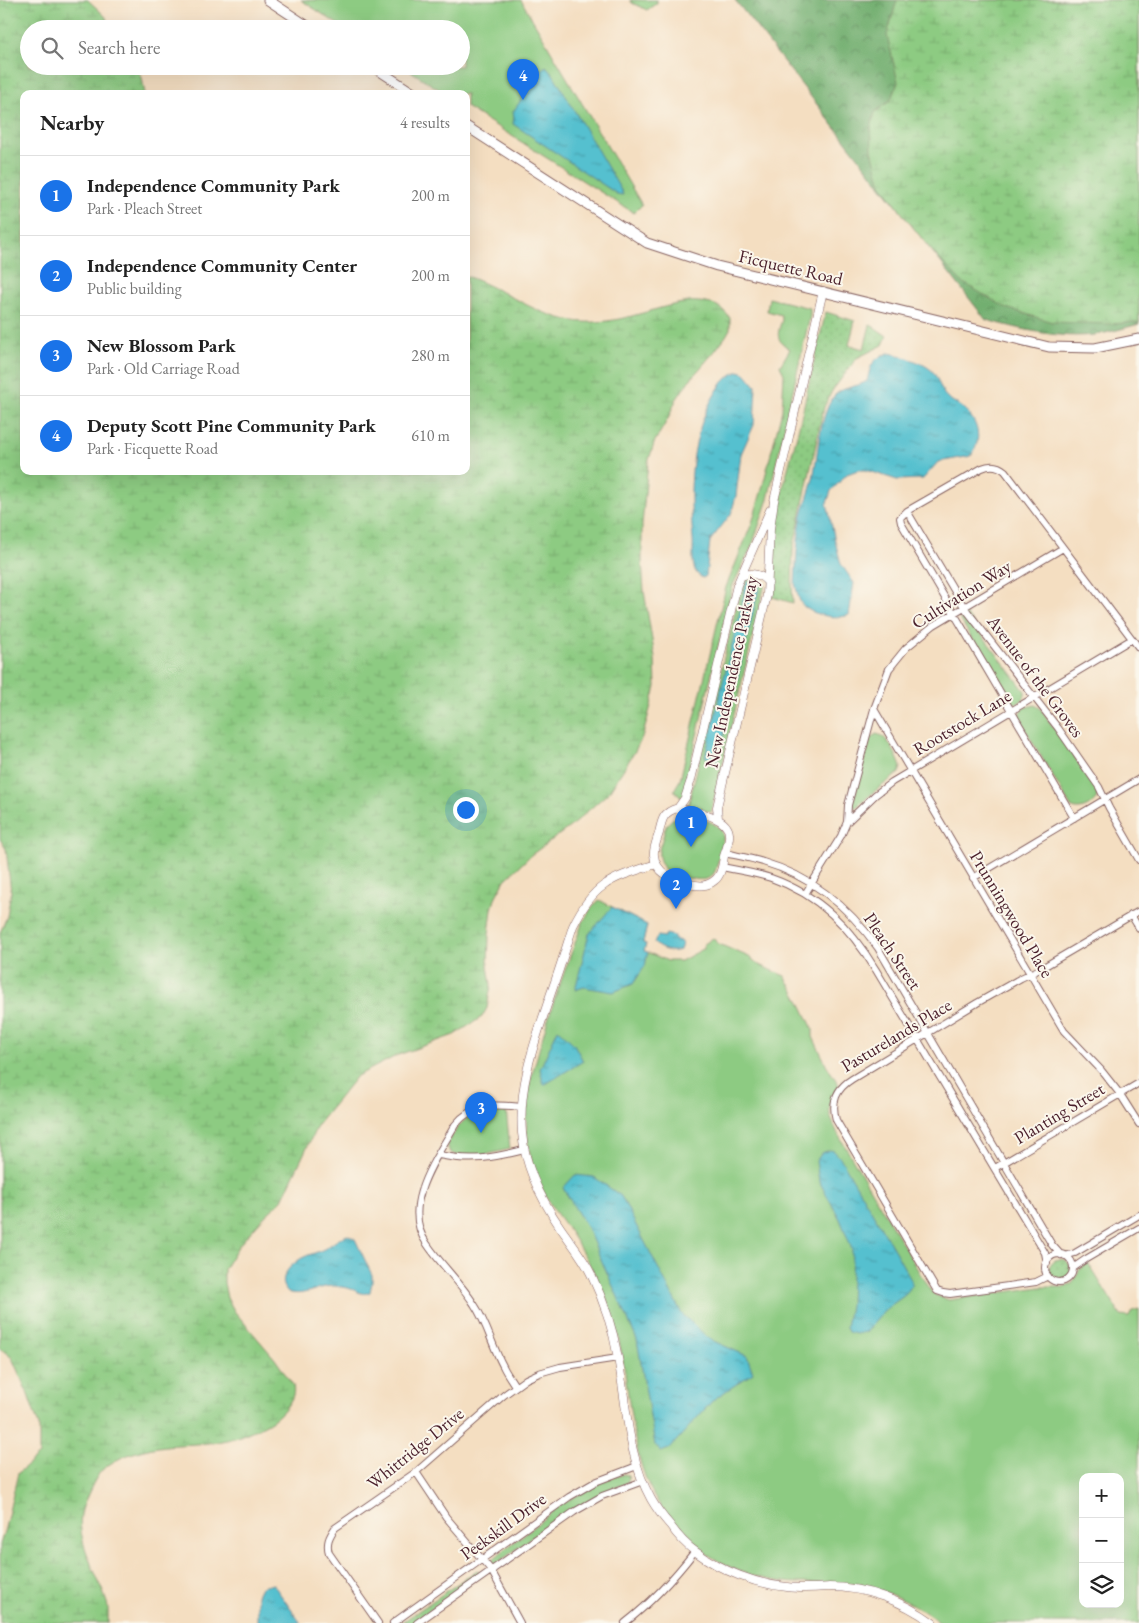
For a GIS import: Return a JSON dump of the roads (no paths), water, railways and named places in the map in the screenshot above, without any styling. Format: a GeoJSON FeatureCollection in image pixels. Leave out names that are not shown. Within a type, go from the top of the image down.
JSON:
{"type":"FeatureCollection","features":[{"type":"Feature","properties":{"kind":"main road"},"geometry":{"type":"LineString","coordinates":[[268,0],[298,20]]}},
{"type":"Feature","properties":{"kind":"main road"},"geometry":{"type":"LineString","coordinates":[[386,75],[409,90]]}},
{"type":"Feature","properties":{"kind":"main road","name":"Ficquette Road"},"geometry":{"type":"LineString","coordinates":[[470,129],[647,243],[717,266],[1049,347],[1094,348],[1139,339]]}},
{"type":"Feature","properties":{"kind":"street","name":"New Independence Parkway"},"geometry":{"type":"LineString","coordinates":[[718,818],[717,807],[767,595],[770,529],[774,501],[823,291]]}},
{"type":"Feature","properties":{"kind":"street","name":"Avenue of the Groves"},"geometry":{"type":"LineString","coordinates":[[1074,818],[900,518],[907,511],[982,468],[994,465],[1000,467],[1005,471],[1139,648]]}},
{"type":"Feature","properties":{"kind":"street","name":"New Independence Parkway"},"geometry":{"type":"LineString","coordinates":[[678,808],[691,780],[741,576],[774,501]]}},
{"type":"Feature","properties":{"kind":"street","name":"Avenue of the Groves"},"geometry":{"type":"LineString","coordinates":[[907,511],[964,607],[1034,697],[1099,787],[1139,860]]}},
{"type":"Feature","properties":{"kind":"street","name":"Cultivation Way"},"geometry":{"type":"LineString","coordinates":[[806,894],[841,836],[847,822],[848,805],[874,709],[889,670],[906,648],[921,635],[954,613],[1063,548]]}},
{"type":"Feature","properties":{"kind":"street"},"geometry":{"type":"LineString","coordinates":[[741,576],[752,574],[762,577],[768,583]]}},
{"type":"Feature","properties":{"kind":"street","name":"Rootstock Lane"},"geometry":{"type":"LineString","coordinates":[[910,771],[1132,639]]}},
{"type":"Feature","properties":{"kind":"street","name":"Prunningwood Place"},"geometry":{"type":"LineString","coordinates":[[874,709],[1064,1031],[1101,1070],[1120,1094],[1139,1124]]}},
{"type":"Feature","properties":{"kind":"street","name":"Cultivation Way"},"geometry":{"type":"LineString","coordinates":[[847,822],[881,790],[910,771]]}},
{"type":"Feature","properties":{"kind":"street"},"geometry":{"type":"LineString","coordinates":[[973,878],[1139,779]]}},
{"type":"Feature","properties":{"kind":"street"},"geometry":{"type":"LineString","coordinates":[[678,808],[718,818],[726,825],[729,834],[722,867],[717,879],[702,886],[682,883],[664,875],[656,864],[653,854],[662,819],[670,810],[678,808]]}},
{"type":"Feature","properties":{"kind":"street","name":"Pleach Street"},"geometry":{"type":"LineString","coordinates":[[725,853],[763,862],[813,883],[838,902],[865,931],[878,948],[1052,1245],[1063,1255]]}},
{"type":"Feature","properties":{"kind":"street"},"geometry":{"type":"LineString","coordinates":[[656,864],[621,875],[608,882],[586,902],[573,926],[528,1062],[522,1107],[524,1150],[536,1187],[543,1201],[590,1273],[607,1314],[618,1358],[632,1447],[642,1481],[651,1499],[676,1533],[695,1551],[716,1564],[741,1576],[786,1588],[850,1588],[878,1595],[902,1604],[933,1623]]}},
{"type":"Feature","properties":{"kind":"street","name":"Pleach Street"},"geometry":{"type":"LineString","coordinates":[[722,867],[772,879],[806,894],[842,923],[856,939],[995,1168],[1045,1253],[1047,1263]]}},
{"type":"Feature","properties":{"kind":"street","name":"Pasturelands Place"},"geometry":{"type":"LineString","coordinates":[[1048,1276],[1036,1282],[950,1294],[937,1290],[836,1120],[833,1106],[834,1099],[842,1085],[1013,982],[1139,911]]}},
{"type":"Feature","properties":{"kind":"street"},"geometry":{"type":"LineString","coordinates":[[1131,915],[1139,928]]}},
{"type":"Feature","properties":{"kind":"street","name":"Planting Street"},"geometry":{"type":"LineString","coordinates":[[995,1168],[1139,1083]]}},
{"type":"Feature","properties":{"kind":"street"},"geometry":{"type":"LineString","coordinates":[[515,1386],[503,1367],[476,1306],[427,1244],[418,1220],[419,1198],[422,1186],[455,1125],[462,1117],[471,1110],[482,1106],[522,1107]]}},
{"type":"Feature","properties":{"kind":"street"},"geometry":{"type":"LineString","coordinates":[[439,1155],[472,1160],[486,1159],[524,1150]]}},
{"type":"Feature","properties":{"kind":"street"},"geometry":{"type":"LineString","coordinates":[[1139,1216],[1075,1253],[1052,1257],[1047,1263],[1048,1276],[1055,1281],[1063,1282],[1070,1276],[1073,1268],[1139,1228]]}},
{"type":"Feature","properties":{"kind":"street"},"geometry":{"type":"LineString","coordinates":[[1063,1255],[1072,1263],[1073,1268]]}},
{"type":"Feature","properties":{"kind":"street","name":"Whittridge Drive"},"geometry":{"type":"LineString","coordinates":[[378,1623],[330,1553],[327,1546],[335,1528],[416,1472],[515,1386],[539,1373],[560,1366],[618,1358]]}},
{"type":"Feature","properties":{"kind":"street","name":"Peekskill Drive"},"geometry":{"type":"LineString","coordinates":[[393,1623],[583,1488],[607,1476],[637,1466]]}},
{"type":"Feature","properties":{"kind":"street"},"geometry":{"type":"LineString","coordinates":[[416,1472],[446,1517],[491,1570],[520,1623]]}},
{"type":"Feature","properties":{"kind":"street","name":"Peekskill Drive"},"geometry":{"type":"LineString","coordinates":[[416,1623],[581,1507],[602,1496],[642,1481]]}},
{"type":"Feature","properties":{"kind":"street"},"geometry":{"type":"LineString","coordinates":[[625,1623],[658,1594],[695,1551]]}},
{"type":"Feature","properties":{"kind":"water"},"geometry":{"type":"Polygon","coordinates":[[[546,66],[553,74],[623,195],[617,194],[513,124],[513,112],[542,69],[546,66]]]}},
{"type":"Feature","properties":{"kind":"water"},"geometry":{"type":"Polygon","coordinates":[[[888,353],[913,360],[926,366],[934,373],[946,396],[963,408],[972,419],[977,431],[977,443],[971,456],[938,462],[923,479],[897,480],[866,470],[858,470],[847,474],[831,491],[827,503],[835,541],[841,564],[854,583],[849,615],[831,617],[810,611],[801,603],[798,596],[795,584],[801,519],[813,479],[822,426],[828,406],[837,393],[867,381],[875,361],[888,353]]]}},
{"type":"Feature","properties":{"kind":"water"},"geometry":{"type":"Polygon","coordinates":[[[739,371],[745,373],[756,386],[754,425],[741,454],[736,496],[731,514],[710,541],[706,576],[703,578],[696,571],[693,562],[691,487],[695,451],[698,434],[711,401],[726,379],[739,371]]]}},
{"type":"Feature","properties":{"kind":"water"},"geometry":{"type":"Polygon","coordinates":[[[747,581],[760,584],[718,760],[705,757],[747,581]]]}},
{"type":"Feature","properties":{"kind":"water"},"geometry":{"type":"Polygon","coordinates":[[[612,907],[647,925],[643,943],[646,944],[644,951],[648,952],[645,966],[633,984],[613,992],[584,987],[575,990],[589,934],[612,907]]]}},
{"type":"Feature","properties":{"kind":"water"},"geometry":{"type":"Polygon","coordinates":[[[666,934],[674,936],[674,939],[680,941],[682,944],[680,950],[667,950],[654,943],[658,936],[664,937],[666,934]]]}},
{"type":"Feature","properties":{"kind":"water"},"geometry":{"type":"Polygon","coordinates":[[[558,1029],[574,1044],[583,1061],[544,1085],[540,1069],[558,1029]]]}},
{"type":"Feature","properties":{"kind":"water"},"geometry":{"type":"Polygon","coordinates":[[[829,1150],[834,1151],[841,1159],[903,1265],[912,1285],[905,1295],[887,1308],[866,1332],[856,1334],[848,1332],[846,1327],[850,1306],[852,1249],[840,1219],[819,1181],[816,1161],[822,1153],[829,1150]]]}},
{"type":"Feature","properties":{"kind":"water"},"geometry":{"type":"Polygon","coordinates":[[[575,1175],[594,1177],[621,1196],[682,1314],[709,1339],[747,1356],[753,1373],[714,1399],[669,1449],[661,1452],[655,1445],[637,1340],[587,1228],[563,1188],[575,1175]]]}},
{"type":"Feature","properties":{"kind":"water"},"geometry":{"type":"Polygon","coordinates":[[[348,1235],[355,1239],[372,1275],[370,1292],[362,1293],[349,1288],[329,1286],[300,1293],[288,1292],[283,1282],[286,1273],[293,1264],[348,1235]]]}},
{"type":"Feature","properties":{"kind":"water"},"geometry":{"type":"Polygon","coordinates":[[[273,1584],[301,1623],[257,1623],[257,1595],[261,1587],[273,1584]]]}},
{"type":"Feature","properties":{"kind":"place","name":"Deputy Scott Pine Community Park"},"geometry":{"type":"Point","coordinates":[523,100]}},
{"type":"Feature","properties":{"kind":"place","name":"Independence Community Park"},"geometry":{"type":"Point","coordinates":[691,847]}},
{"type":"Feature","properties":{"kind":"place","name":"Independence Community Center"},"geometry":{"type":"Point","coordinates":[676,909]}},
{"type":"Feature","properties":{"kind":"place","name":"New Blossom Park"},"geometry":{"type":"Point","coordinates":[481,1133]}}]}
